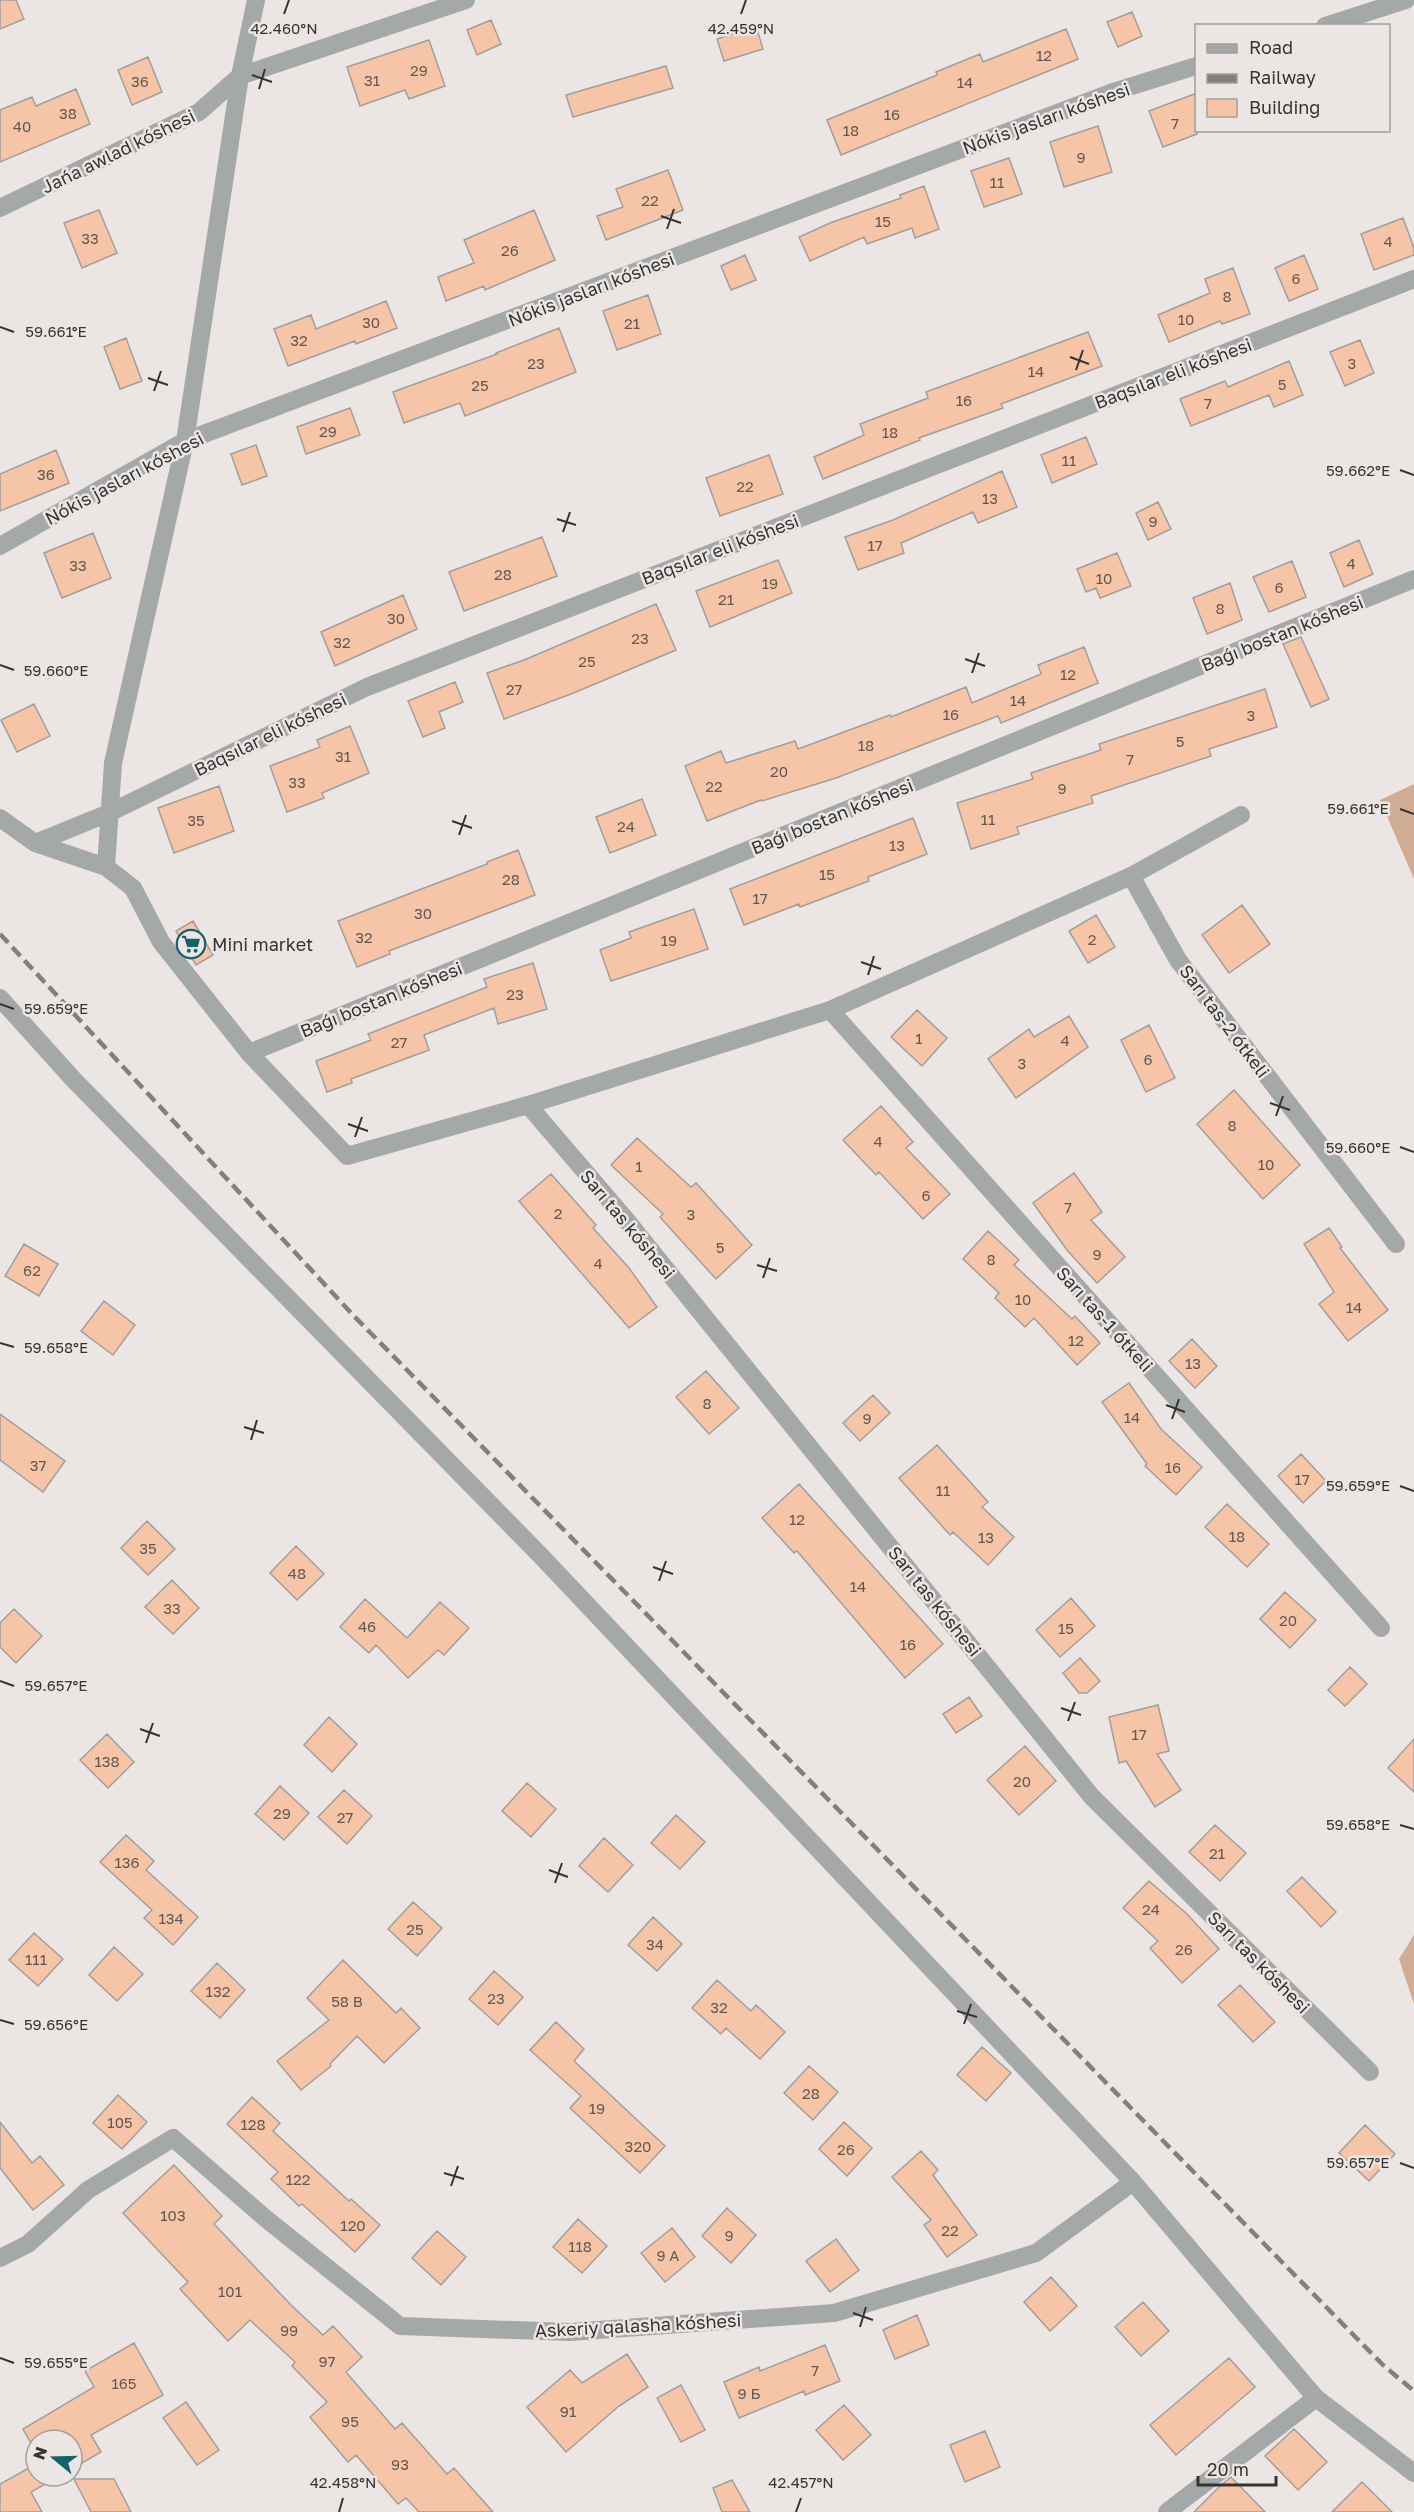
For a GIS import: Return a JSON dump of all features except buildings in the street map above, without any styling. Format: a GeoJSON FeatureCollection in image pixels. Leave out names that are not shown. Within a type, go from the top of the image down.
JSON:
{"type":"FeatureCollection","features":[{"type":"Feature","properties":{"kind":"street"},"geometry":{"type":"LineString","coordinates":[[106,867],[113,763],[185,441],[240,76],[256,0]]}},
{"type":"Feature","properties":{"kind":"street","name":"Jańa awlad kóshesi"},"geometry":{"type":"LineString","coordinates":[[0,208],[199,112],[240,76],[466,0]]}},
{"type":"Feature","properties":{"kind":"street"},"geometry":{"type":"LineString","coordinates":[[1331,24],[1406,0]]}},
{"type":"Feature","properties":{"kind":"street","name":"Nókis jasları kóshesi"},"geometry":{"type":"LineString","coordinates":[[0,546],[185,441],[1116,91],[1195,67]]}},
{"type":"Feature","properties":{"kind":"street","name":"Baqsılar eli kóshesi"},"geometry":{"type":"LineString","coordinates":[[35,843],[109,813],[367,687],[1414,279]]}},
{"type":"Feature","properties":{"kind":"street","name":"Baǵı bostan kóshesi"},"geometry":{"type":"LineString","coordinates":[[249,1053],[1414,579]]}},
{"type":"Feature","properties":{"kind":"street"},"geometry":{"type":"LineString","coordinates":[[0,818],[35,843],[106,867],[133,888],[161,942],[249,1053],[347,1156],[528,1105],[830,1010],[1131,876],[1241,815]]}},
{"type":"Feature","properties":{"kind":"street","name":"Sarı tas-2 ótkeli"},"geometry":{"type":"LineString","coordinates":[[1131,876],[1178,960],[1396,1244]]}},
{"type":"Feature","properties":{"kind":"street"},"geometry":{"type":"LineString","coordinates":[[0,998],[73,1079],[541,1556],[1133,2182],[1316,2398],[1414,2473]]}},
{"type":"Feature","properties":{"kind":"street","name":"Sarı tas-1 ótkeli"},"geometry":{"type":"LineString","coordinates":[[830,1010],[1381,1628]]}},
{"type":"Feature","properties":{"kind":"street","name":"Sarı tas kóshesi"},"geometry":{"type":"LineString","coordinates":[[528,1105],[688,1296],[1092,1797],[1370,2072]]}},
{"type":"Feature","properties":{"kind":"street","name":"Askeriy qalasha kóshesi"},"geometry":{"type":"LineString","coordinates":[[0,2258],[28,2244],[88,2190],[173,2138],[265,2218],[400,2326],[570,2332],[834,2313],[1036,2253],[1133,2182]]}},
{"type":"Feature","properties":{"kind":"street"},"geometry":{"type":"LineString","coordinates":[[1167,2512],[1316,2398]]}},
{"type":"Feature","properties":{"kind":"shaded area"},"geometry":{"type":"Polygon","coordinates":[[[1414,784],[1414,879],[1380,800],[1414,784]]]}},
{"type":"Feature","properties":{"kind":"shaded area"},"geometry":{"type":"Polygon","coordinates":[[[1414,1935],[1414,2004],[1399,1959],[1414,1935]]]}},
{"type":"Feature","properties":{"kind":"railway"},"geometry":{"type":"LineString","coordinates":[[0,934],[353,1315],[1383,2365],[1414,2391]]}},
{"type":"Feature","properties":{"kind":"place","name":"Mini market"},"geometry":{"type":"Point","coordinates":[191,944]}}]}
